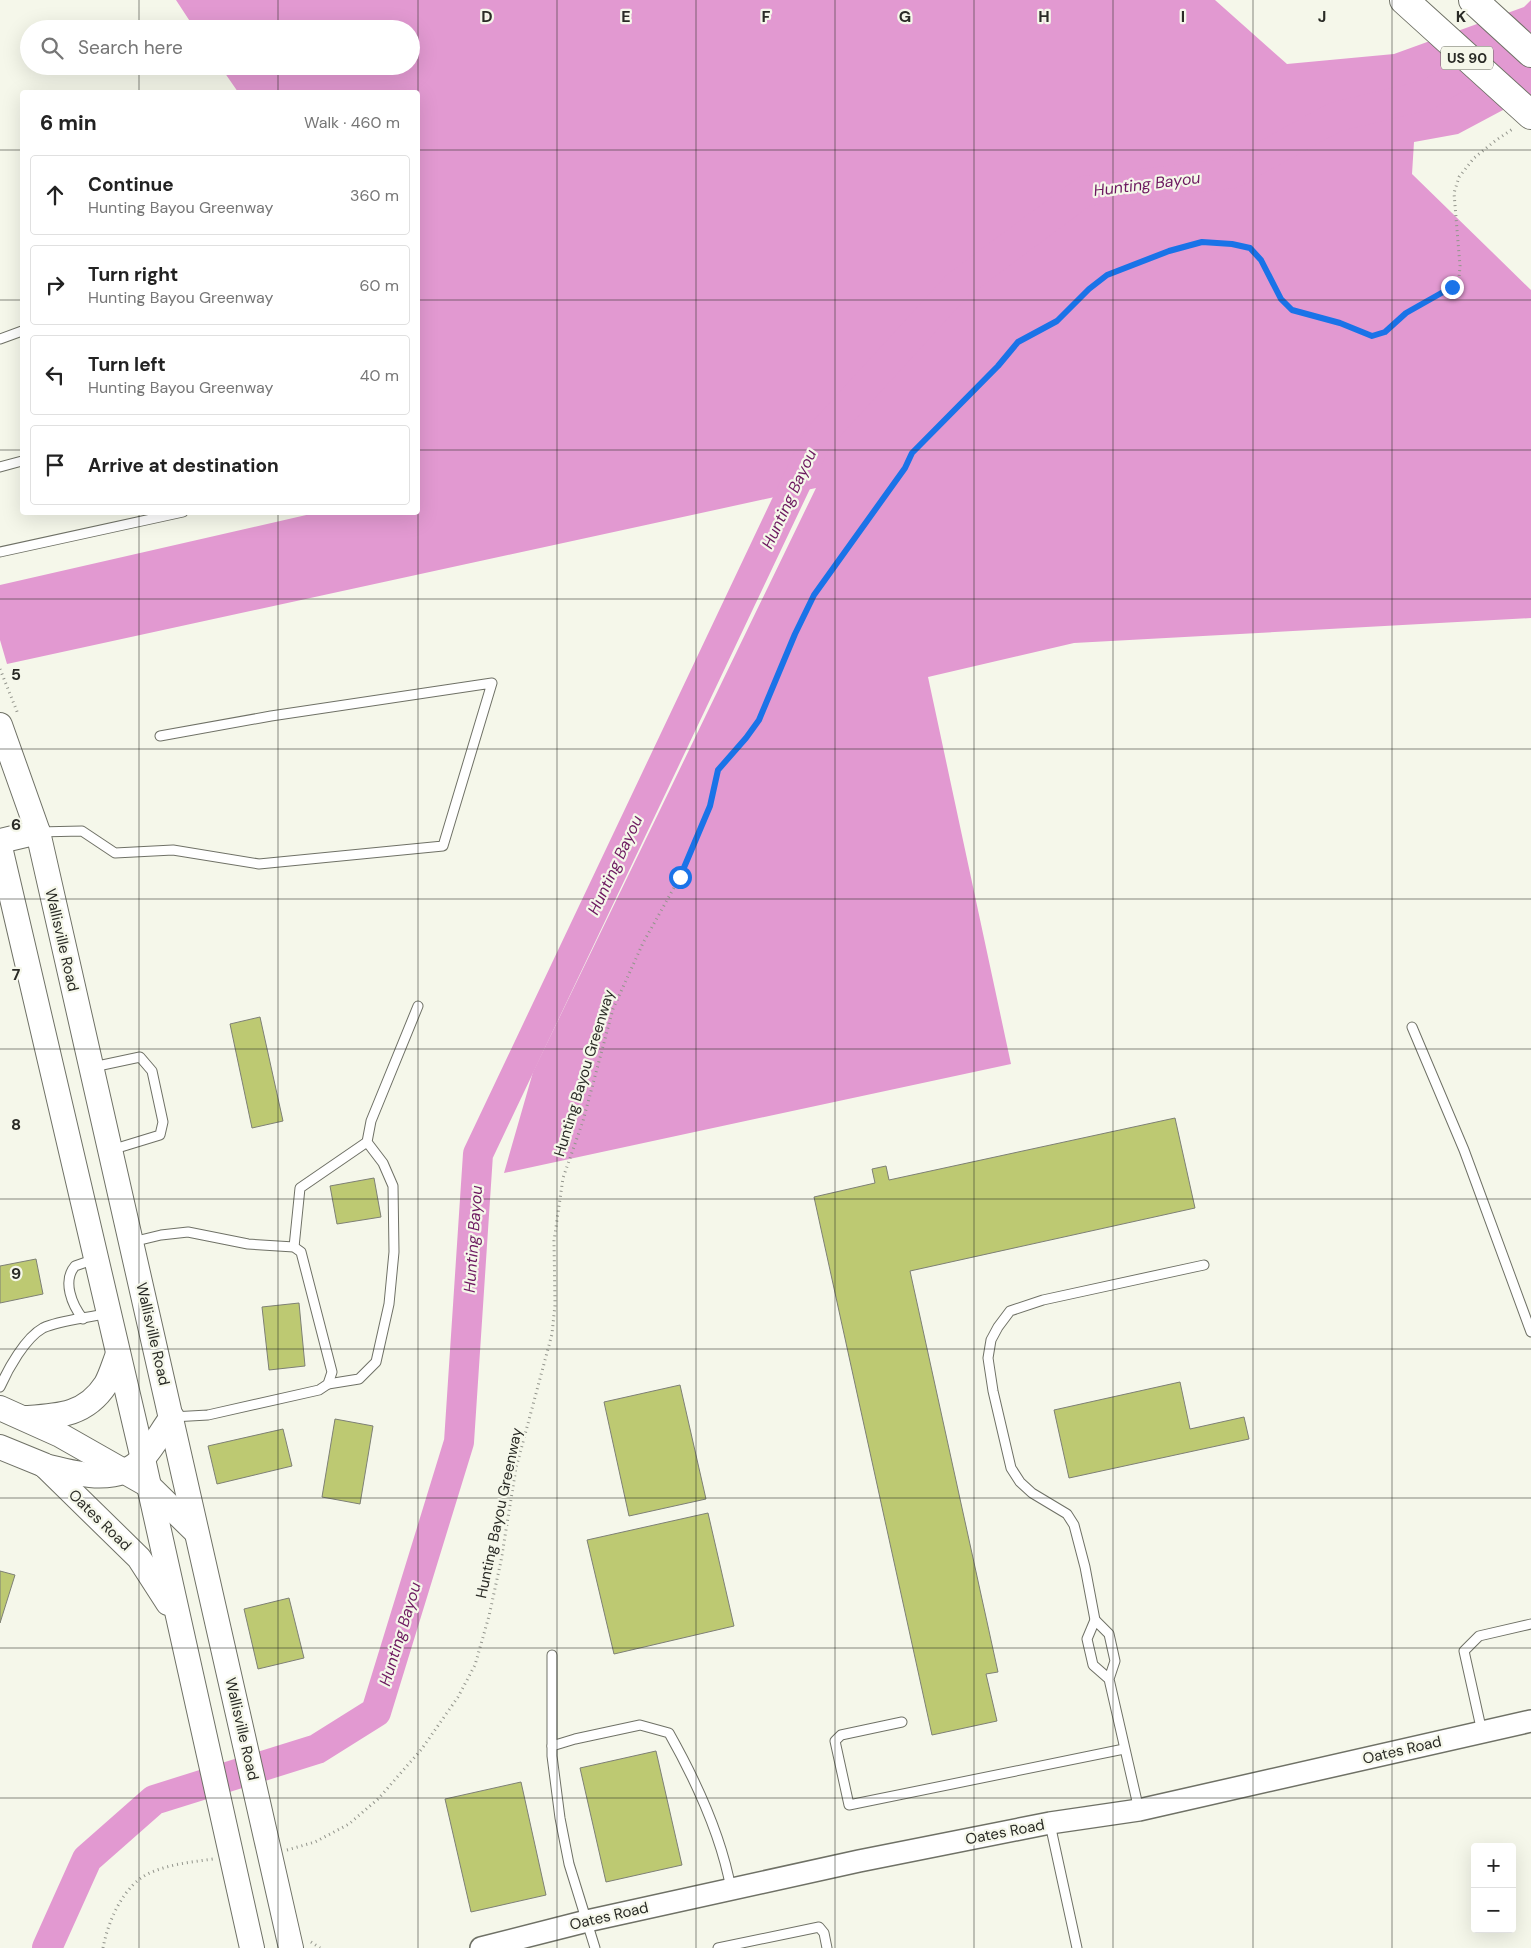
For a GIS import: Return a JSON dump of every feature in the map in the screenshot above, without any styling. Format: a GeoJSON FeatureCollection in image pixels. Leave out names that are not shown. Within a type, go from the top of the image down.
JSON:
{"type":"FeatureCollection","features":[{"type":"Feature","properties":{"kind":"highway","name":"US 90"},"geometry":{"type":"LineString","coordinates":[[1404,0],[1523,121]]}},
{"type":"Feature","properties":{"kind":"highway","name":"US 90"},"geometry":{"type":"LineString","coordinates":[[1473,0],[1531,52]]}},
{"type":"Feature","properties":{"kind":"main road","name":"Wallisville Road"},"geometry":{"type":"LineString","coordinates":[[0,725],[38,832],[291,1948]]}},
{"type":"Feature","properties":{"kind":"main road"},"geometry":{"type":"LineString","coordinates":[[0,841],[38,832]]}},
{"type":"Feature","properties":{"kind":"main road"},"geometry":{"type":"LineString","coordinates":[[0,847],[118,1354],[134,1465],[148,1485],[196,1532]]}},
{"type":"Feature","properties":{"kind":"main road"},"geometry":{"type":"LineString","coordinates":[[78,1177],[113,1159]]}},
{"type":"Feature","properties":{"kind":"main road"},"geometry":{"type":"LineString","coordinates":[[22,1418],[59,1416],[80,1409],[92,1400],[106,1383],[118,1354]]}},
{"type":"Feature","properties":{"kind":"main road"},"geometry":{"type":"LineString","coordinates":[[0,1408],[134,1465]]}},
{"type":"Feature","properties":{"kind":"main road"},"geometry":{"type":"LineString","coordinates":[[44,1465],[78,1474],[104,1475],[134,1465],[172,1417]]}},
{"type":"Feature","properties":{"kind":"main road","name":"Oates Road"},"geometry":{"type":"LineString","coordinates":[[0,1447],[44,1465],[139,1558],[178,1619]]}},
{"type":"Feature","properties":{"kind":"main road"},"geometry":{"type":"LineString","coordinates":[[148,1485],[252,1948]]}},
{"type":"Feature","properties":{"kind":"street","name":"Oates Road"},"geometry":{"type":"LineString","coordinates":[[481,1948],[587,1921],[869,1859],[1050,1823],[1139,1810],[1531,1721]]}},
{"type":"Feature","properties":{"kind":"lane"},"geometry":{"type":"LineString","coordinates":[[0,340],[20,332]]}},
{"type":"Feature","properties":{"kind":"lane"},"geometry":{"type":"LineString","coordinates":[[0,467],[20,462]]}},
{"type":"Feature","properties":{"kind":"lane"},"geometry":{"type":"LineString","coordinates":[[0,552],[169,515]]}},
{"type":"Feature","properties":{"kind":"lane"},"geometry":{"type":"LineString","coordinates":[[38,832],[82,831],[115,853],[173,850],[259,864],[443,846],[492,683],[271,716],[160,736]]}},
{"type":"Feature","properties":{"kind":"lane"},"geometry":{"type":"LineString","coordinates":[[294,1247],[300,1188],[367,1142],[371,1122],[418,1006]]}},
{"type":"Feature","properties":{"kind":"lane"},"geometry":{"type":"LineString","coordinates":[[1412,1027],[1464,1150],[1531,1332]]}},
{"type":"Feature","properties":{"kind":"lane"},"geometry":{"type":"LineString","coordinates":[[92,1068],[140,1057],[152,1071],[163,1122],[160,1135],[113,1159]]}},
{"type":"Feature","properties":{"kind":"lane"},"geometry":{"type":"LineString","coordinates":[[172,1417],[208,1415],[319,1390],[328,1384],[359,1379],[376,1362],[389,1304],[394,1252],[393,1186],[383,1163],[367,1142]]}},
{"type":"Feature","properties":{"kind":"lane"},"geometry":{"type":"LineString","coordinates":[[132,1242],[161,1235],[188,1232],[248,1244],[294,1247],[301,1252],[332,1372],[328,1384]]}},
{"type":"Feature","properties":{"kind":"lane"},"geometry":{"type":"LineString","coordinates":[[83,1319],[73,1301],[69,1287],[69,1277],[75,1266],[96,1259]]}},
{"type":"Feature","properties":{"kind":"lane"},"geometry":{"type":"LineString","coordinates":[[1139,1810],[1109,1680],[1115,1661],[1109,1634],[1096,1620],[1083,1559],[1071,1520],[1067,1514],[1032,1493],[1020,1482],[1011,1468],[993,1391],[988,1358],[991,1340],[1010,1311],[1043,1300],[1204,1265]]}},
{"type":"Feature","properties":{"kind":"lane"},"geometry":{"type":"LineString","coordinates":[[0,1388],[4,1368],[39,1331],[56,1324],[108,1313]]}},
{"type":"Feature","properties":{"kind":"lane"},"geometry":{"type":"LineString","coordinates":[[1096,1620],[1087,1639],[1093,1665],[1109,1680]]}},
{"type":"Feature","properties":{"kind":"lane"},"geometry":{"type":"LineString","coordinates":[[1482,1732],[1464,1651],[1479,1636],[1531,1624]]}},
{"type":"Feature","properties":{"kind":"lane"},"geometry":{"type":"LineString","coordinates":[[552,1655],[552,1746],[560,1818],[569,1864],[594,1948]]}},
{"type":"Feature","properties":{"kind":"lane"},"geometry":{"type":"LineString","coordinates":[[902,1722],[841,1735],[835,1741],[849,1806],[1124,1749]]}},
{"type":"Feature","properties":{"kind":"lane"},"geometry":{"type":"LineString","coordinates":[[552,1746],[575,1738],[640,1725],[669,1732],[690,1770],[726,1861],[731,1889]]}},
{"type":"Feature","properties":{"kind":"lane"},"geometry":{"type":"LineString","coordinates":[[1050,1823],[1077,1948]]}},
{"type":"Feature","properties":{"kind":"lane"},"geometry":{"type":"LineString","coordinates":[[718,1948],[819,1927],[824,1932],[828,1948]]}},
{"type":"Feature","properties":{"kind":"path","name":"Hunting Bayou Greenway"},"geometry":{"type":"LineString","coordinates":[[270,1854],[315,1842],[349,1824],[378,1799],[421,1750],[458,1697],[475,1665],[502,1561],[516,1468],[552,1334],[556,1305],[554,1241],[562,1178],[582,1121],[612,1009],[643,943],[688,859],[710,806],[718,770],[759,720],[795,634],[814,595],[905,468],[912,453],[998,366],[1018,342],[1057,321],[1078,299],[1107,275],[1169,251],[1202,242],[1232,244],[1250,248],[1261,260],[1281,299],[1292,310],[1340,323],[1372,336],[1385,332],[1406,313],[1452,287],[1459,278],[1460,266],[1454,193],[1459,178],[1474,158],[1495,140],[1523,121]]}},
{"type":"Feature","properties":{"kind":"path"},"geometry":{"type":"LineString","coordinates":[[103,1948],[105,1936],[118,1905],[133,1886],[150,1873],[228,1847]]}},
{"type":"Feature","properties":{"kind":"shaded area"},"geometry":{"type":"Polygon","coordinates":[[[176,0],[1215,0],[1287,64],[1394,54],[1524,7],[1531,0],[1531,95],[1458,134],[1414,142],[1412,174],[1531,290],[1531,618],[1074,643],[928,677],[1011,1064],[504,1173],[533,1072],[816,488],[7,664],[0,640],[0,585],[306,515],[420,515],[420,90],[237,90],[226,75],[420,75],[420,20],[189,20],[176,0]]]}},
{"type":"Feature","properties":{"kind":"building"},"geometry":{"type":"Polygon","coordinates":[[[260,1017],[283,1121],[252,1128],[230,1024],[260,1017]]]}},
{"type":"Feature","properties":{"kind":"building"},"geometry":{"type":"Polygon","coordinates":[[[1175,1118],[1195,1208],[910,1271],[998,1672],[986,1674],[997,1721],[932,1735],[814,1197],[875,1183],[872,1169],[886,1166],[889,1180],[1175,1118]]]}},
{"type":"Feature","properties":{"kind":"building"},"geometry":{"type":"Polygon","coordinates":[[[374,1178],[381,1217],[337,1224],[330,1186],[374,1178]]]}},
{"type":"Feature","properties":{"kind":"building"},"geometry":{"type":"Polygon","coordinates":[[[36,1259],[43,1294],[0,1303],[0,1266],[36,1259]]]}},
{"type":"Feature","properties":{"kind":"building"},"geometry":{"type":"Polygon","coordinates":[[[299,1303],[305,1366],[269,1370],[262,1307],[299,1303]]]}},
{"type":"Feature","properties":{"kind":"building"},"geometry":{"type":"Polygon","coordinates":[[[1180,1382],[1190,1429],[1244,1417],[1249,1439],[1069,1478],[1054,1410],[1180,1382]]]}},
{"type":"Feature","properties":{"kind":"building"},"geometry":{"type":"Polygon","coordinates":[[[680,1385],[706,1499],[629,1516],[604,1402],[680,1385]]]}},
{"type":"Feature","properties":{"kind":"building"},"geometry":{"type":"Polygon","coordinates":[[[335,1419],[373,1426],[360,1504],[322,1497],[335,1419]]]}},
{"type":"Feature","properties":{"kind":"building"},"geometry":{"type":"Polygon","coordinates":[[[283,1429],[292,1466],[217,1484],[208,1446],[283,1429]]]}},
{"type":"Feature","properties":{"kind":"building"},"geometry":{"type":"Polygon","coordinates":[[[708,1513],[734,1626],[614,1654],[587,1540],[708,1513]]]}},
{"type":"Feature","properties":{"kind":"building"},"geometry":{"type":"Polygon","coordinates":[[[0,1571],[15,1575],[0,1623],[0,1571]]]}},
{"type":"Feature","properties":{"kind":"building"},"geometry":{"type":"Polygon","coordinates":[[[289,1598],[304,1658],[258,1669],[244,1609],[289,1598]]]}},
{"type":"Feature","properties":{"kind":"building"},"geometry":{"type":"Polygon","coordinates":[[[656,1751],[682,1865],[606,1882],[580,1768],[656,1751]]]}},
{"type":"Feature","properties":{"kind":"building"},"geometry":{"type":"Polygon","coordinates":[[[521,1782],[546,1895],[471,1912],[445,1799],[521,1782]]]}},
{"type":"Feature","properties":{"kind":"waterway","name":"Hunting Bayou"},"geometry":{"type":"LineString","coordinates":[[47,1948],[87,1859],[154,1800],[317,1749],[376,1712],[459,1442],[478,1154],[817,439],[958,285],[1085,191],[1233,173],[1335,117],[1427,95],[1531,34]]}},
{"type":"Feature","properties":{"kind":"route"},"geometry":{"type":"LineString","coordinates":[[680,877],[710,806],[718,770],[759,720],[771,688],[814,595],[905,468],[912,453],[998,366],[1018,342],[1057,321],[1072,304],[1107,275],[1169,251],[1202,242],[1232,244],[1250,248],[1261,260],[1281,299],[1292,310],[1340,323],[1372,336],[1385,332],[1406,313],[1452,287]]}}]}
